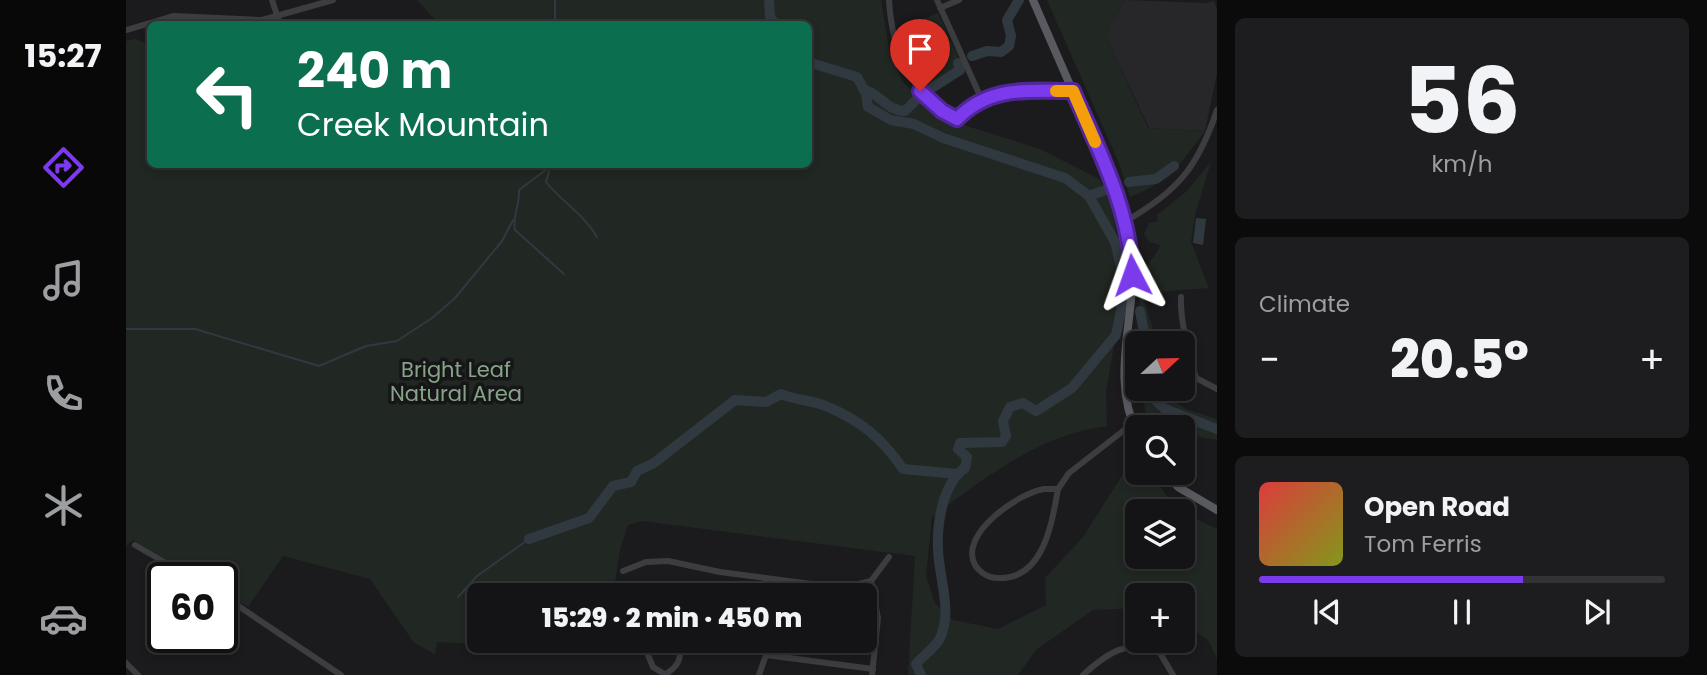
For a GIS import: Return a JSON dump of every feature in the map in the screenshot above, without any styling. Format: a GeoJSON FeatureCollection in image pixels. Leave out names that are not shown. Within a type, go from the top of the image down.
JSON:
{"type":"FeatureCollection","features":[{"type":"Feature","properties":{"kind":"main road"},"geometry":{"type":"LineString","coordinates":[[1033,0],[1111,177],[1126,221],[1132,275],[1123,361],[1124,391],[1130,415]]}},
{"type":"Feature","properties":{"kind":"main road"},"geometry":{"type":"LineString","coordinates":[[1176,485],[1217,510]]}},
{"type":"Feature","properties":{"kind":"street"},"geometry":{"type":"LineString","coordinates":[[272,0],[279,21]]}},
{"type":"Feature","properties":{"kind":"street"},"geometry":{"type":"LineString","coordinates":[[157,21],[174,16],[279,21],[333,0]]}},
{"type":"Feature","properties":{"kind":"street"},"geometry":{"type":"LineString","coordinates":[[889,0],[892,36],[906,71],[920,91],[942,111],[957,119],[981,98],[1020,91],[1073,91]]}},
{"type":"Feature","properties":{"kind":"street"},"geometry":{"type":"LineString","coordinates":[[937,0],[981,98]]}},
{"type":"Feature","properties":{"kind":"street"},"geometry":{"type":"LineString","coordinates":[[940,8],[959,0]]}},
{"type":"Feature","properties":{"kind":"street"},"geometry":{"type":"LineString","coordinates":[[126,30],[147,24]]}},
{"type":"Feature","properties":{"kind":"street"},"geometry":{"type":"LineString","coordinates":[[1126,221],[1174,188],[1191,168],[1202,152],[1217,110]]}},
{"type":"Feature","properties":{"kind":"street"},"geometry":{"type":"LineString","coordinates":[[1181,297],[1180,318],[1188,338],[1196,378],[1217,389]]}},
{"type":"Feature","properties":{"kind":"street"},"geometry":{"type":"LineString","coordinates":[[1059,489],[1044,489],[1026,494],[994,515],[976,540],[973,558],[976,567],[988,577],[1005,579],[1027,568],[1046,544],[1059,489],[1069,473],[1125,429]]}},
{"type":"Feature","properties":{"kind":"street"},"geometry":{"type":"LineString","coordinates":[[135,544],[165,562]]}},
{"type":"Feature","properties":{"kind":"street"},"geometry":{"type":"LineString","coordinates":[[623,571],[632,566],[659,560],[832,589],[871,581],[889,557]]}},
{"type":"Feature","properties":{"kind":"street"},"geometry":{"type":"LineString","coordinates":[[766,579],[766,583]]}},
{"type":"Feature","properties":{"kind":"street"},"geometry":{"type":"LineString","coordinates":[[759,675],[766,655],[873,672],[878,618],[871,581]]}},
{"type":"Feature","properties":{"kind":"street"},"geometry":{"type":"LineString","coordinates":[[238,606],[341,675]]}},
{"type":"Feature","properties":{"kind":"street"},"geometry":{"type":"LineString","coordinates":[[1083,675],[1110,653],[1130,646],[1160,653],[1173,675]]}},
{"type":"Feature","properties":{"kind":"street"},"geometry":{"type":"LineString","coordinates":[[650,653],[653,667],[666,675],[679,662],[681,653]]}},
{"type":"Feature","properties":{"kind":"street"},"geometry":{"type":"LineString","coordinates":[[126,663],[138,675]]}},
{"type":"Feature","properties":{"kind":"shaded area"},"geometry":{"type":"Polygon","coordinates":[[[1125,0],[1214,1],[1217,9],[1217,73],[1205,131],[1149,128],[1105,34],[1125,0]]]}},
{"type":"Feature","properties":{"kind":"shaded area"},"geometry":{"type":"Polygon","coordinates":[[[1196,218],[1206,219],[1203,245],[1193,243],[1196,218]]]}},
{"type":"Feature","properties":{"kind":"green space","name":"Bright Leaf Natural Area"},"geometry":{"type":"Polygon","coordinates":[[[417,0],[881,0],[890,55],[903,82],[938,117],[1040,149],[1099,179],[1109,197],[1122,256],[1123,294],[1106,391],[1107,426],[1059,438],[1036,448],[993,473],[932,517],[926,576],[935,603],[953,620],[998,629],[1046,605],[1045,578],[1083,537],[1125,473],[1125,485],[1159,485],[1169,499],[1125,499],[1125,569],[1195,569],[1195,518],[1217,529],[1217,659],[1208,640],[1195,631],[1195,583],[1125,583],[1125,609],[1093,610],[1036,650],[1018,675],[908,675],[915,556],[642,521],[628,525],[620,550],[615,583],[467,583],[467,643],[437,642],[435,654],[414,643],[370,579],[283,556],[248,607],[238,601],[238,562],[171,562],[133,540],[126,546],[126,41],[135,39],[147,44],[147,168],[812,168],[812,21],[436,21],[417,0]]]}},
{"type":"Feature","properties":{"kind":"green space"},"geometry":{"type":"Polygon","coordinates":[[[1047,0],[1125,0],[1105,34],[1148,128],[1205,131],[1165,178],[1144,191],[1130,197],[1119,163],[1047,0]]]}},
{"type":"Feature","properties":{"kind":"green space"},"geometry":{"type":"Polygon","coordinates":[[[938,13],[965,72],[922,90],[899,49],[923,19],[938,13]]]}},
{"type":"Feature","properties":{"kind":"green space"},"geometry":{"type":"Polygon","coordinates":[[[1211,162],[1195,215],[1191,242],[1209,288],[1142,293],[1153,331],[1139,331],[1143,277],[1160,245],[1149,242],[1144,234],[1149,223],[1158,221],[1157,215],[1187,191],[1211,162]]]}},
{"type":"Feature","properties":{"kind":"green space"},"geometry":{"type":"Polygon","coordinates":[[[1144,401],[1174,401],[1186,409],[1217,419],[1217,440],[1195,436],[1195,415],[1146,415],[1144,401]]]}},
{"type":"Feature","properties":{"kind":"waterway"},"geometry":{"type":"LineString","coordinates":[[555,0],[555,21]]}},
{"type":"Feature","properties":{"kind":"waterway"},"geometry":{"type":"LineString","coordinates":[[769,0],[773,21]]}},
{"type":"Feature","properties":{"kind":"waterway"},"geometry":{"type":"LineString","coordinates":[[972,56],[987,51],[1001,52],[1009,46],[1011,36],[1007,20],[1019,0]]}},
{"type":"Feature","properties":{"kind":"waterway"},"geometry":{"type":"LineString","coordinates":[[812,63],[857,77],[866,93],[868,107],[891,120],[914,124],[943,138],[1065,178],[1089,196],[1115,242],[1123,275],[1122,306],[1116,335],[1072,388],[1036,411],[1023,403],[1010,407],[1003,421],[1006,436],[1002,442],[960,443],[958,449],[967,457],[965,468],[951,483],[947,493],[938,538],[945,618],[939,640],[916,664],[921,675]]}},
{"type":"Feature","properties":{"kind":"waterway"},"geometry":{"type":"LineString","coordinates":[[927,91],[960,70],[958,63]]}},
{"type":"Feature","properties":{"kind":"waterway"},"geometry":{"type":"LineString","coordinates":[[863,89],[898,110],[905,111],[918,98]]}},
{"type":"Feature","properties":{"kind":"waterway"},"geometry":{"type":"LineString","coordinates":[[1129,182],[1156,179],[1174,166]]}},
{"type":"Feature","properties":{"kind":"waterway"},"geometry":{"type":"LineString","coordinates":[[548,168],[519,190],[514,225],[515,230],[564,274]]}},
{"type":"Feature","properties":{"kind":"waterway"},"geometry":{"type":"LineString","coordinates":[[550,168],[546,182],[586,222],[597,237]]}},
{"type":"Feature","properties":{"kind":"waterway"},"geometry":{"type":"LineString","coordinates":[[1089,196],[1108,189]]}},
{"type":"Feature","properties":{"kind":"waterway"},"geometry":{"type":"LineString","coordinates":[[126,329],[195,329],[319,366],[366,346],[397,341],[432,318],[455,298],[502,241],[513,220]]}},
{"type":"Feature","properties":{"kind":"waterway"},"geometry":{"type":"LineString","coordinates":[[1140,311],[1144,331]]}},
{"type":"Feature","properties":{"kind":"waterway"},"geometry":{"type":"LineString","coordinates":[[529,539],[589,518],[613,486],[631,482],[637,471],[654,463],[735,400],[766,402],[781,394],[823,405],[859,423],[887,448],[903,469],[957,474]]}},
{"type":"Feature","properties":{"kind":"waterway"},"geometry":{"type":"LineString","coordinates":[[1157,401],[1165,409],[1217,429]]}},
{"type":"Feature","properties":{"kind":"waterway"},"geometry":{"type":"LineString","coordinates":[[1165,409],[1166,415]]}},
{"type":"Feature","properties":{"kind":"waterway"},"geometry":{"type":"LineString","coordinates":[[458,597],[477,576],[529,539]]}},
{"type":"Feature","properties":{"kind":"slow traffic"},"geometry":{"type":"LineString","coordinates":[[1056,91],[1073,91],[1095,142]]}},
{"type":"Feature","properties":{"kind":"route"},"geometry":{"type":"LineString","coordinates":[[920,91],[942,111],[957,119],[981,98],[1020,91],[1073,91],[1111,177],[1126,221],[1132,275]]}}]}
